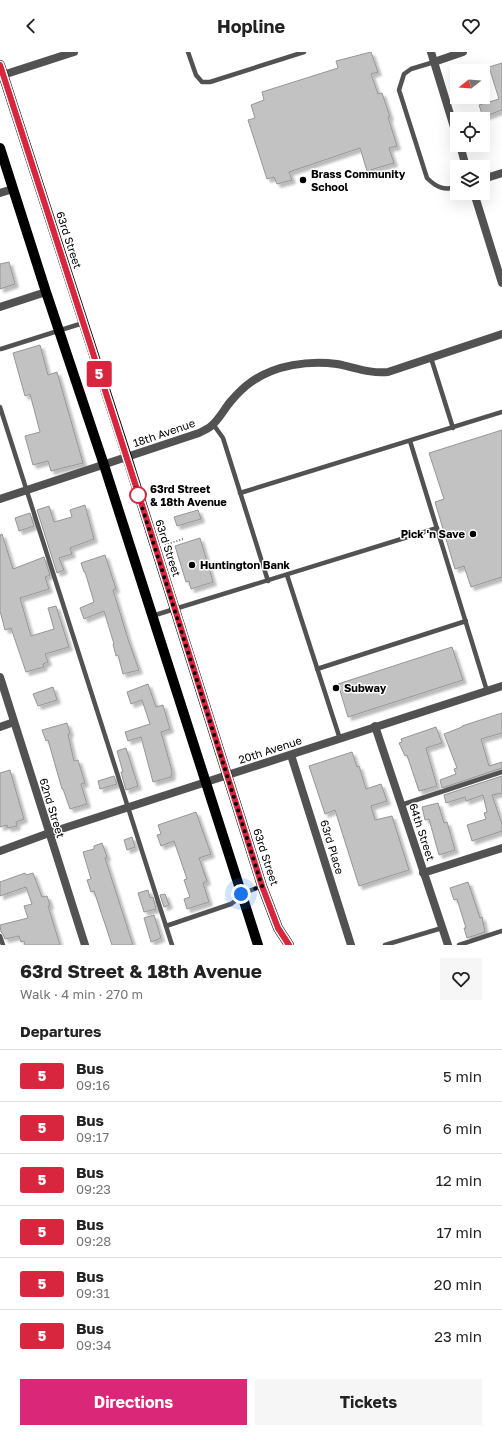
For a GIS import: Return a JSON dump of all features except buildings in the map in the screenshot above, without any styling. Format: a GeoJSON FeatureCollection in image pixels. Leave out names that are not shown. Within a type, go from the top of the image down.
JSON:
{"type":"FeatureCollection","features":[{"type":"Feature","properties":{"kind":"main road","name":"63rd Street"},"geometry":{"type":"LineString","coordinates":[[1,72],[127,457],[262,886],[278,928],[289,945]]}},
{"type":"Feature","properties":{"kind":"main road"},"geometry":{"type":"LineString","coordinates":[[0,148],[104,465],[258,945]]}},
{"type":"Feature","properties":{"kind":"street"},"geometry":{"type":"LineString","coordinates":[[1,72],[74,52]]}},
{"type":"Feature","properties":{"kind":"street"},"geometry":{"type":"LineString","coordinates":[[431,52],[450,114]]}},
{"type":"Feature","properties":{"kind":"street"},"geometry":{"type":"LineString","coordinates":[[434,62],[463,52]]}},
{"type":"Feature","properties":{"kind":"street"},"geometry":{"type":"LineString","coordinates":[[490,177],[502,173]]}},
{"type":"Feature","properties":{"kind":"street"},"geometry":{"type":"LineString","coordinates":[[0,193],[13,189]]}},
{"type":"Feature","properties":{"kind":"street"},"geometry":{"type":"LineString","coordinates":[[476,200],[502,283]]}},
{"type":"Feature","properties":{"kind":"street"},"geometry":{"type":"LineString","coordinates":[[0,307],[46,292]]}},
{"type":"Feature","properties":{"kind":"street","name":"18th Avenue"},"geometry":{"type":"LineString","coordinates":[[0,499],[199,433],[213,424],[231,400],[252,381],[283,367],[316,362],[335,364],[377,373],[388,372],[502,334]]}},
{"type":"Feature","properties":{"kind":"street","name":"62nd Street"},"geometry":{"type":"LineString","coordinates":[[0,677],[85,945]]}},
{"type":"Feature","properties":{"kind":"street","name":"20th Avenue"},"geometry":{"type":"LineString","coordinates":[[0,850],[340,739],[375,726],[502,686]]}},
{"type":"Feature","properties":{"kind":"street"},"geometry":{"type":"LineString","coordinates":[[0,727],[14,722]]}},
{"type":"Feature","properties":{"kind":"street","name":"64th Street"},"geometry":{"type":"LineString","coordinates":[[375,726],[448,945]]}},
{"type":"Feature","properties":{"kind":"street","name":"63rd Place"},"geometry":{"type":"LineString","coordinates":[[291,755],[351,945]]}},
{"type":"Feature","properties":{"kind":"street"},"geometry":{"type":"LineString","coordinates":[[423,873],[502,848]]}},
{"type":"Feature","properties":{"kind":"lane"},"geometry":{"type":"LineString","coordinates":[[194,52],[188,53],[196,75],[202,82],[210,82],[304,52]]}},
{"type":"Feature","properties":{"kind":"lane"},"geometry":{"type":"LineString","coordinates":[[434,62],[411,69],[404,74],[399,90],[428,178],[435,186],[444,189],[450,188]]}},
{"type":"Feature","properties":{"kind":"lane"},"geometry":{"type":"LineString","coordinates":[[0,349],[83,323]]}},
{"type":"Feature","properties":{"kind":"lane"},"geometry":{"type":"LineString","coordinates":[[431,358],[453,428]]}},
{"type":"Feature","properties":{"kind":"lane"},"geometry":{"type":"LineString","coordinates":[[0,407],[172,945]]}},
{"type":"Feature","properties":{"kind":"lane"},"geometry":{"type":"LineString","coordinates":[[240,493],[502,412]]}},
{"type":"Feature","properties":{"kind":"lane"},"geometry":{"type":"LineString","coordinates":[[213,424],[223,438],[268,581]]}},
{"type":"Feature","properties":{"kind":"lane"},"geometry":{"type":"LineString","coordinates":[[410,441],[487,691]]}},
{"type":"Feature","properties":{"kind":"lane"},"geometry":{"type":"LineString","coordinates":[[152,616],[437,528]]}},
{"type":"Feature","properties":{"kind":"lane"},"geometry":{"type":"LineString","coordinates":[[287,575],[340,739]]}},
{"type":"Feature","properties":{"kind":"lane"},"geometry":{"type":"LineString","coordinates":[[317,669],[466,622]]}},
{"type":"Feature","properties":{"kind":"lane"},"geometry":{"type":"LineString","coordinates":[[401,805],[502,772]]}},
{"type":"Feature","properties":{"kind":"lane"},"geometry":{"type":"LineString","coordinates":[[166,926],[231,904],[241,894],[262,886]]}},
{"type":"Feature","properties":{"kind":"lane"},"geometry":{"type":"LineString","coordinates":[[385,945],[442,928]]}},
{"type":"Feature","properties":{"kind":"lane"},"geometry":{"type":"LineString","coordinates":[[459,945],[502,931]]}},
{"type":"Feature","properties":{"kind":"lane"},"geometry":{"type":"LineString","coordinates":[[0,936],[3,945]]}},
{"type":"Feature","properties":{"kind":"path"},"geometry":{"type":"LineString","coordinates":[[165,545],[183,539]]}},
{"type":"Feature","properties":{"kind":"bus line","name":"5"},"geometry":{"type":"LineString","coordinates":[[0,65],[127,457],[262,886],[278,928],[289,945]]}},
{"type":"Feature","properties":{"kind":"place","name":"Brass Community School"},"geometry":{"type":"Point","coordinates":[303,180]}},
{"type":"Feature","properties":{"kind":"place","name":"63rd Street & 18th Avenue"},"geometry":{"type":"Point","coordinates":[138,495]}},
{"type":"Feature","properties":{"kind":"place","name":"Pick 'n Save"},"geometry":{"type":"Point","coordinates":[473,534]}},
{"type":"Feature","properties":{"kind":"place","name":"Huntington Bank"},"geometry":{"type":"Point","coordinates":[192,565]}},
{"type":"Feature","properties":{"kind":"place","name":"Subway"},"geometry":{"type":"Point","coordinates":[336,688]}},
{"type":"Feature","properties":{"kind":"route"},"geometry":{"type":"LineString","coordinates":[[138,495],[136,488],[262,886],[241,894]]}}]}
